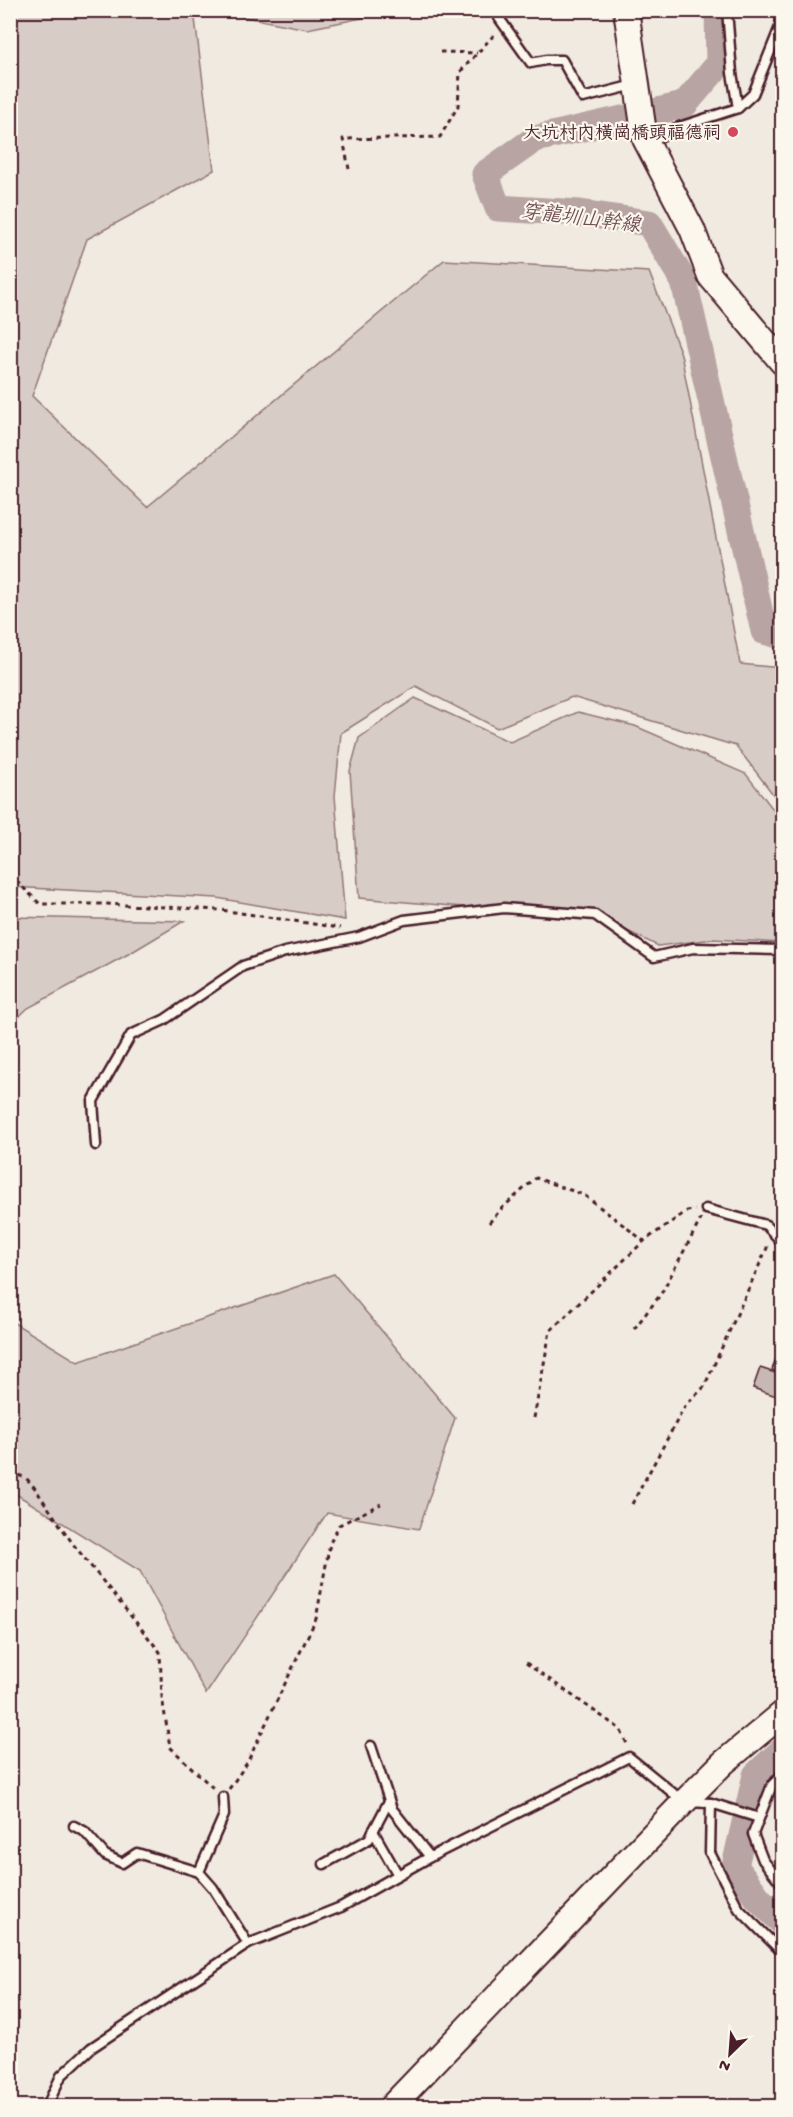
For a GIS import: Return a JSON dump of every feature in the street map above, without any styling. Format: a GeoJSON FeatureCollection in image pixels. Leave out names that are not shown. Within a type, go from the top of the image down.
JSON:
{"type":"FeatureCollection","features":[{"type":"Feature","properties":{"kind":"street"},"geometry":{"type":"LineString","coordinates":[[626,10],[646,141],[692,229],[710,276],[782,362]]}},
{"type":"Feature","properties":{"kind":"street"},"geometry":{"type":"LineString","coordinates":[[392,2106],[684,1802],[723,1763],[783,1714]]}},
{"type":"Feature","properties":{"kind":"lane"},"geometry":{"type":"LineString","coordinates":[[728,10],[732,73],[738,108]]}},
{"type":"Feature","properties":{"kind":"lane"},"geometry":{"type":"LineString","coordinates":[[499,18],[531,63],[562,60],[583,98],[638,88]]}},
{"type":"Feature","properties":{"kind":"lane"},"geometry":{"type":"LineString","coordinates":[[646,141],[679,127],[738,108],[753,94],[783,22]]}},
{"type":"Feature","properties":{"kind":"lane"},"geometry":{"type":"LineString","coordinates":[[96,1145],[93,1101],[131,1035],[164,1020],[243,966],[285,952],[360,937],[404,920],[504,908],[595,915],[654,957],[693,948],[783,950]]}},
{"type":"Feature","properties":{"kind":"lane"},"geometry":{"type":"LineString","coordinates":[[706,1209],[766,1225],[783,1242]]}},
{"type":"Feature","properties":{"kind":"lane"},"geometry":{"type":"LineString","coordinates":[[371,1746],[392,1809],[430,1857]]}},
{"type":"Feature","properties":{"kind":"lane"},"geometry":{"type":"LineString","coordinates":[[47,2106],[61,2076],[91,2048],[248,1944],[341,1907],[430,1857],[629,1757],[684,1802],[711,1803],[759,1818]]}},
{"type":"Feature","properties":{"kind":"lane"},"geometry":{"type":"LineString","coordinates":[[783,1775],[772,1785],[753,1834],[763,1860],[783,1884]]}},
{"type":"Feature","properties":{"kind":"lane"},"geometry":{"type":"LineString","coordinates":[[199,1872],[224,1815],[223,1797]]}},
{"type":"Feature","properties":{"kind":"lane"},"geometry":{"type":"LineString","coordinates":[[324,1864],[369,1839],[389,1801]]}},
{"type":"Feature","properties":{"kind":"lane"},"geometry":{"type":"LineString","coordinates":[[711,1803],[710,1853],[739,1909],[783,1952]]}},
{"type":"Feature","properties":{"kind":"lane"},"geometry":{"type":"LineString","coordinates":[[74,1826],[84,1831],[105,1855],[122,1863],[137,1853],[199,1872],[213,1888],[248,1944]]}},
{"type":"Feature","properties":{"kind":"lane"},"geometry":{"type":"LineString","coordinates":[[373,1831],[398,1875]]}},
{"type":"Feature","properties":{"kind":"path"},"geometry":{"type":"LineString","coordinates":[[349,169],[343,139],[440,137],[458,106],[460,72],[493,36],[499,18]]}},
{"type":"Feature","properties":{"kind":"path"},"geometry":{"type":"LineString","coordinates":[[440,52],[477,53]]}},
{"type":"Feature","properties":{"kind":"path"},"geometry":{"type":"LineString","coordinates":[[10,875],[40,904],[107,904],[221,910],[342,929],[360,937]]}},
{"type":"Feature","properties":{"kind":"path"},"geometry":{"type":"LineString","coordinates":[[489,1223],[502,1208],[536,1178],[584,1195],[644,1241]]}},
{"type":"Feature","properties":{"kind":"path"},"geometry":{"type":"LineString","coordinates":[[534,1418],[550,1331],[644,1241],[687,1211],[706,1209]]}},
{"type":"Feature","properties":{"kind":"path"},"geometry":{"type":"LineString","coordinates":[[634,1329],[661,1294],[706,1209]]}},
{"type":"Feature","properties":{"kind":"path"},"geometry":{"type":"LineString","coordinates":[[632,1504],[685,1406],[704,1388],[767,1248],[766,1225]]}},
{"type":"Feature","properties":{"kind":"path"},"geometry":{"type":"LineString","coordinates":[[10,1472],[26,1478],[34,1487],[74,1544],[160,1652],[162,1697],[170,1747],[223,1797],[247,1763],[316,1619],[330,1543],[339,1525],[381,1504]]}},
{"type":"Feature","properties":{"kind":"path"},"geometry":{"type":"LineString","coordinates":[[526,1663],[620,1729],[628,1744],[629,1757]]}},
{"type":"Feature","properties":{"kind":"shaded area"},"geometry":{"type":"Polygon","coordinates":[[[10,11],[194,11],[214,170],[87,239],[32,396],[147,507],[444,260],[649,272],[681,354],[740,664],[782,668],[782,803],[736,746],[572,697],[497,728],[416,686],[341,733],[335,796],[345,920],[217,898],[11,887],[10,11]]]}},
{"type":"Feature","properties":{"kind":"shaded area"},"geometry":{"type":"Polygon","coordinates":[[[213,11],[397,11],[307,29],[213,11]]]}},
{"type":"Feature","properties":{"kind":"shaded area"},"geometry":{"type":"Polygon","coordinates":[[[441,11],[479,11],[471,20],[441,11]]]}},
{"type":"Feature","properties":{"kind":"shaded area"},"geometry":{"type":"Polygon","coordinates":[[[415,698],[510,742],[578,712],[635,726],[746,774],[782,821],[782,943],[713,939],[658,946],[603,919],[359,898],[350,771],[359,738],[415,698]]]}},
{"type":"Feature","properties":{"kind":"shaded area"},"geometry":{"type":"Polygon","coordinates":[[[11,917],[184,921],[28,1008],[11,1024],[11,917]]]}},
{"type":"Feature","properties":{"kind":"shaded area"},"geometry":{"type":"Polygon","coordinates":[[[334,1274],[455,1418],[419,1529],[327,1513],[206,1694],[140,1571],[11,1491],[11,1321],[78,1362],[334,1274]]]}},
{"type":"Feature","properties":{"kind":"building"},"geometry":{"type":"Polygon","coordinates":[[[782,1340],[782,1374],[772,1370],[782,1340]]]}},
{"type":"Feature","properties":{"kind":"building"},"geometry":{"type":"Polygon","coordinates":[[[760,1368],[782,1375],[782,1398],[753,1388],[760,1368]]]}},
{"type":"Feature","properties":{"kind":"waterway","name":"穿龍圳山幹線"},"geometry":{"type":"LineString","coordinates":[[718,10],[719,64],[684,105],[535,139],[485,174],[498,208],[580,213],[649,223],[684,282],[764,631],[782,636]]}},
{"type":"Feature","properties":{"kind":"waterway","name":"穿龍圳山幹線"},"geometry":{"type":"LineString","coordinates":[[782,1751],[756,1775],[735,1866],[758,1898],[782,1922]]}},
{"type":"Feature","properties":{"kind":"place","name":"大坑村內橫崗橋頭福德祠"},"geometry":{"type":"Point","coordinates":[733,132]}}]}
